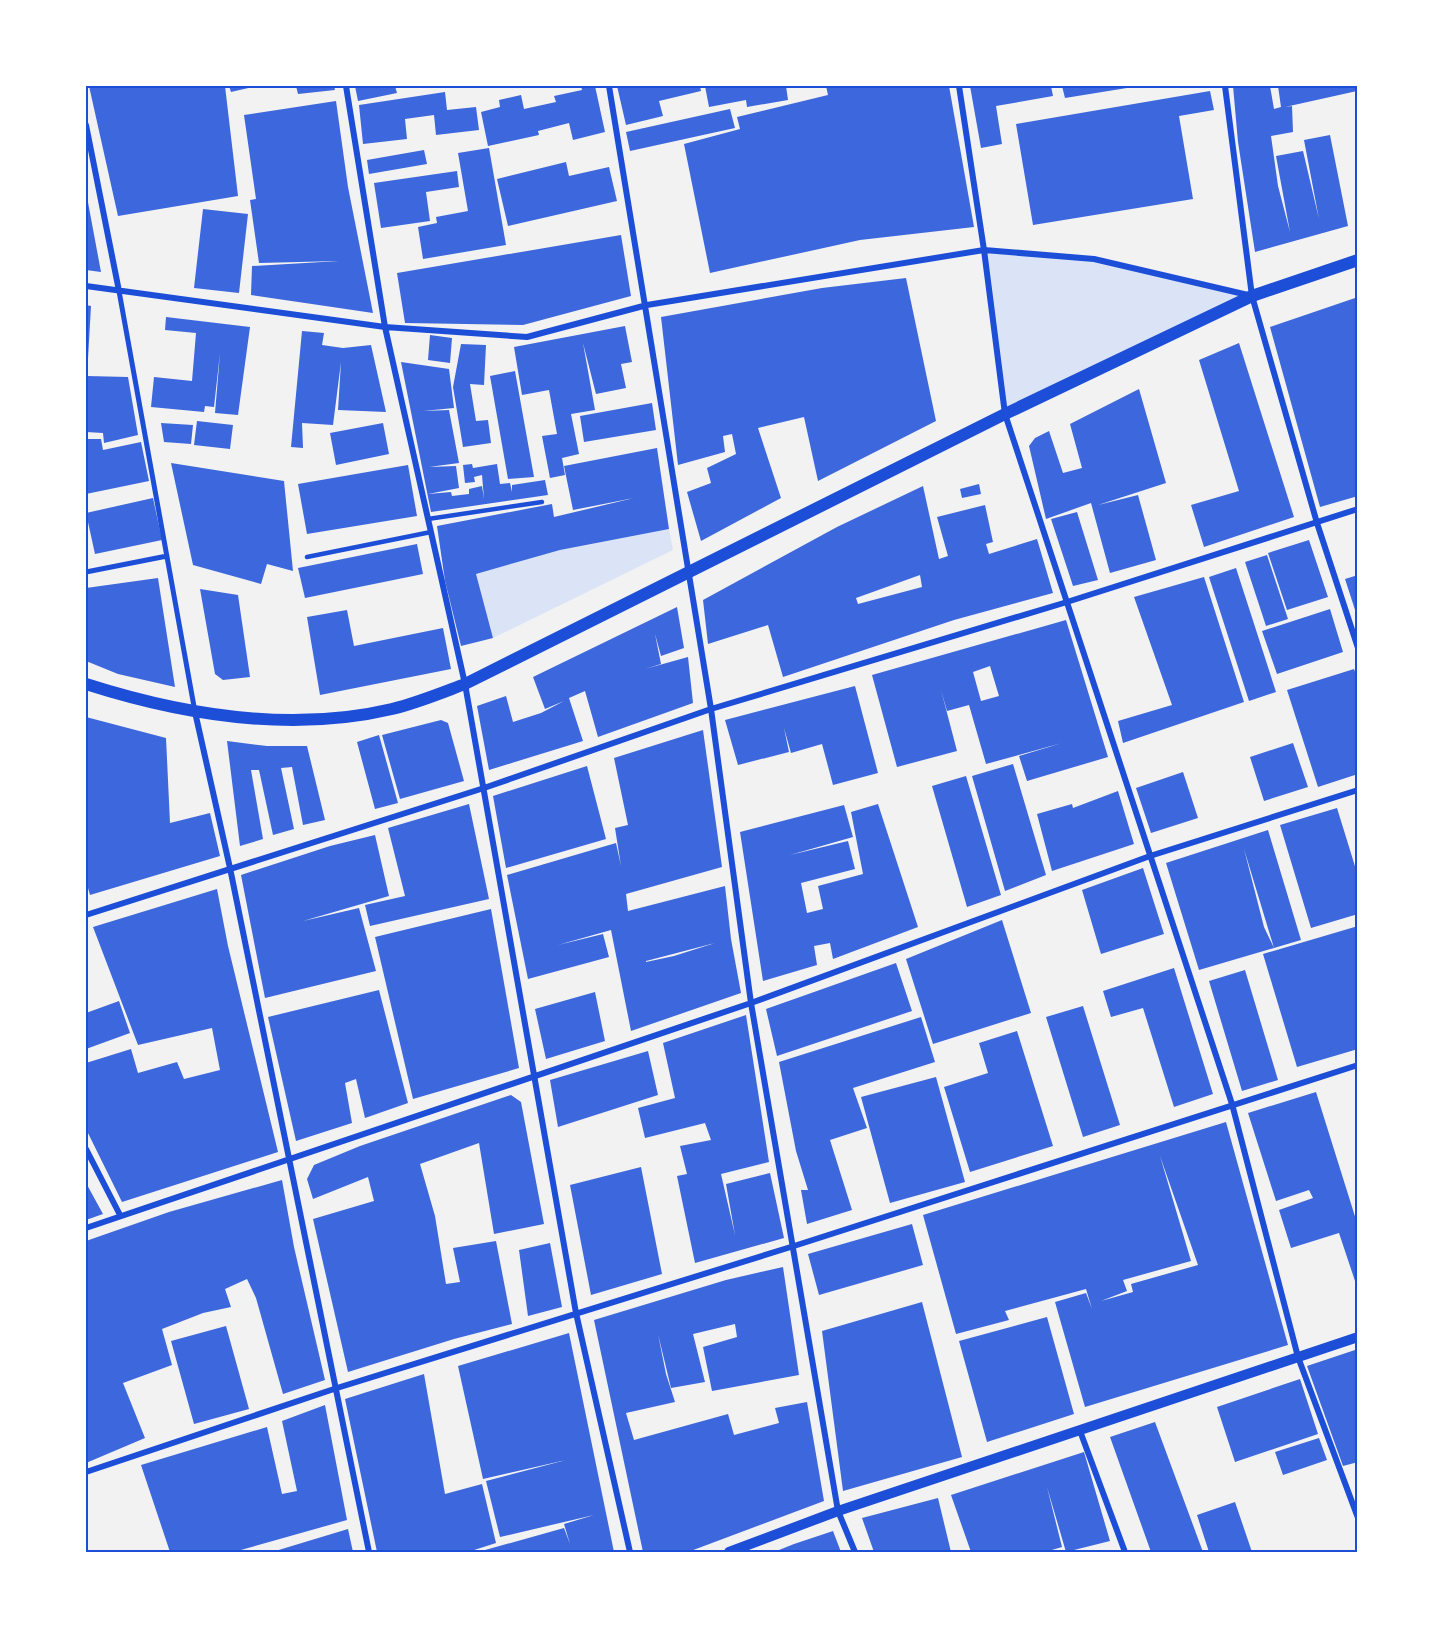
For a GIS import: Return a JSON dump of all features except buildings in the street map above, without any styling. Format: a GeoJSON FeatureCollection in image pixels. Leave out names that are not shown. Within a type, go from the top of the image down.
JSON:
{"type":"FeatureCollection","features":[{"type":"Feature","properties":{"kind":"main road"},"geometry":{"type":"LineString","coordinates":[[86,684],[195,712],[292,721],[346,717],[394,708],[465,684],[1005,414],[1252,296],[1358,260]]}},
{"type":"Feature","properties":{"kind":"street"},"geometry":{"type":"LineString","coordinates":[[346,86],[385,327],[465,684],[576,1313],[630,1552]]}},
{"type":"Feature","properties":{"kind":"street"},"geometry":{"type":"LineString","coordinates":[[609,86],[647,305],[711,709],[751,1003],[838,1511],[855,1552]]}},
{"type":"Feature","properties":{"kind":"street"},"geometry":{"type":"LineString","coordinates":[[958,86],[984,250],[1005,414],[1232,1104],[1298,1357],[1358,1518]]}},
{"type":"Feature","properties":{"kind":"street"},"geometry":{"type":"LineString","coordinates":[[1225,86],[1252,296],[1317,522],[1358,648]]}},
{"type":"Feature","properties":{"kind":"street"},"geometry":{"type":"LineString","coordinates":[[86,125],[195,712],[230,868],[369,1552]]}},
{"type":"Feature","properties":{"kind":"street"},"geometry":{"type":"LineString","coordinates":[[86,286],[385,327],[527,337],[647,305],[984,250],[1094,259],[1252,296]]}},
{"type":"Feature","properties":{"kind":"street"},"geometry":{"type":"LineString","coordinates":[[86,915],[484,788],[711,709],[1067,602],[1358,509]]}},
{"type":"Feature","properties":{"kind":"street"},"geometry":{"type":"LineString","coordinates":[[86,572],[167,556]]}},
{"type":"Feature","properties":{"kind":"street"},"geometry":{"type":"LineString","coordinates":[[86,1228],[751,1003],[1150,856],[1358,790]]}},
{"type":"Feature","properties":{"kind":"street"},"geometry":{"type":"LineString","coordinates":[[86,1472],[337,1388],[794,1246],[1358,1065]]}},
{"type":"Feature","properties":{"kind":"street"},"geometry":{"type":"LineString","coordinates":[[86,1149],[120,1215]]}},
{"type":"Feature","properties":{"kind":"street"},"geometry":{"type":"LineString","coordinates":[[729,1552],[838,1511],[1358,1337]]}},
{"type":"Feature","properties":{"kind":"street"},"geometry":{"type":"LineString","coordinates":[[1080,1431],[1125,1552]]}},
{"type":"Feature","properties":{"kind":"lane"},"geometry":{"type":"LineString","coordinates":[[428,519],[542,502]]}},
{"type":"Feature","properties":{"kind":"lane"},"geometry":{"type":"LineString","coordinates":[[307,557],[431,532]]}},
{"type":"Feature","properties":{"kind":"shaded area"},"geometry":{"type":"Polygon","coordinates":[[[984,250],[1094,259],[1252,296],[1005,414],[984,250]]]}},
{"type":"Feature","properties":{"kind":"shaded area"},"geometry":{"type":"Polygon","coordinates":[[[669,529],[673,550],[493,638],[476,574],[560,550],[669,529]]]}}]}
